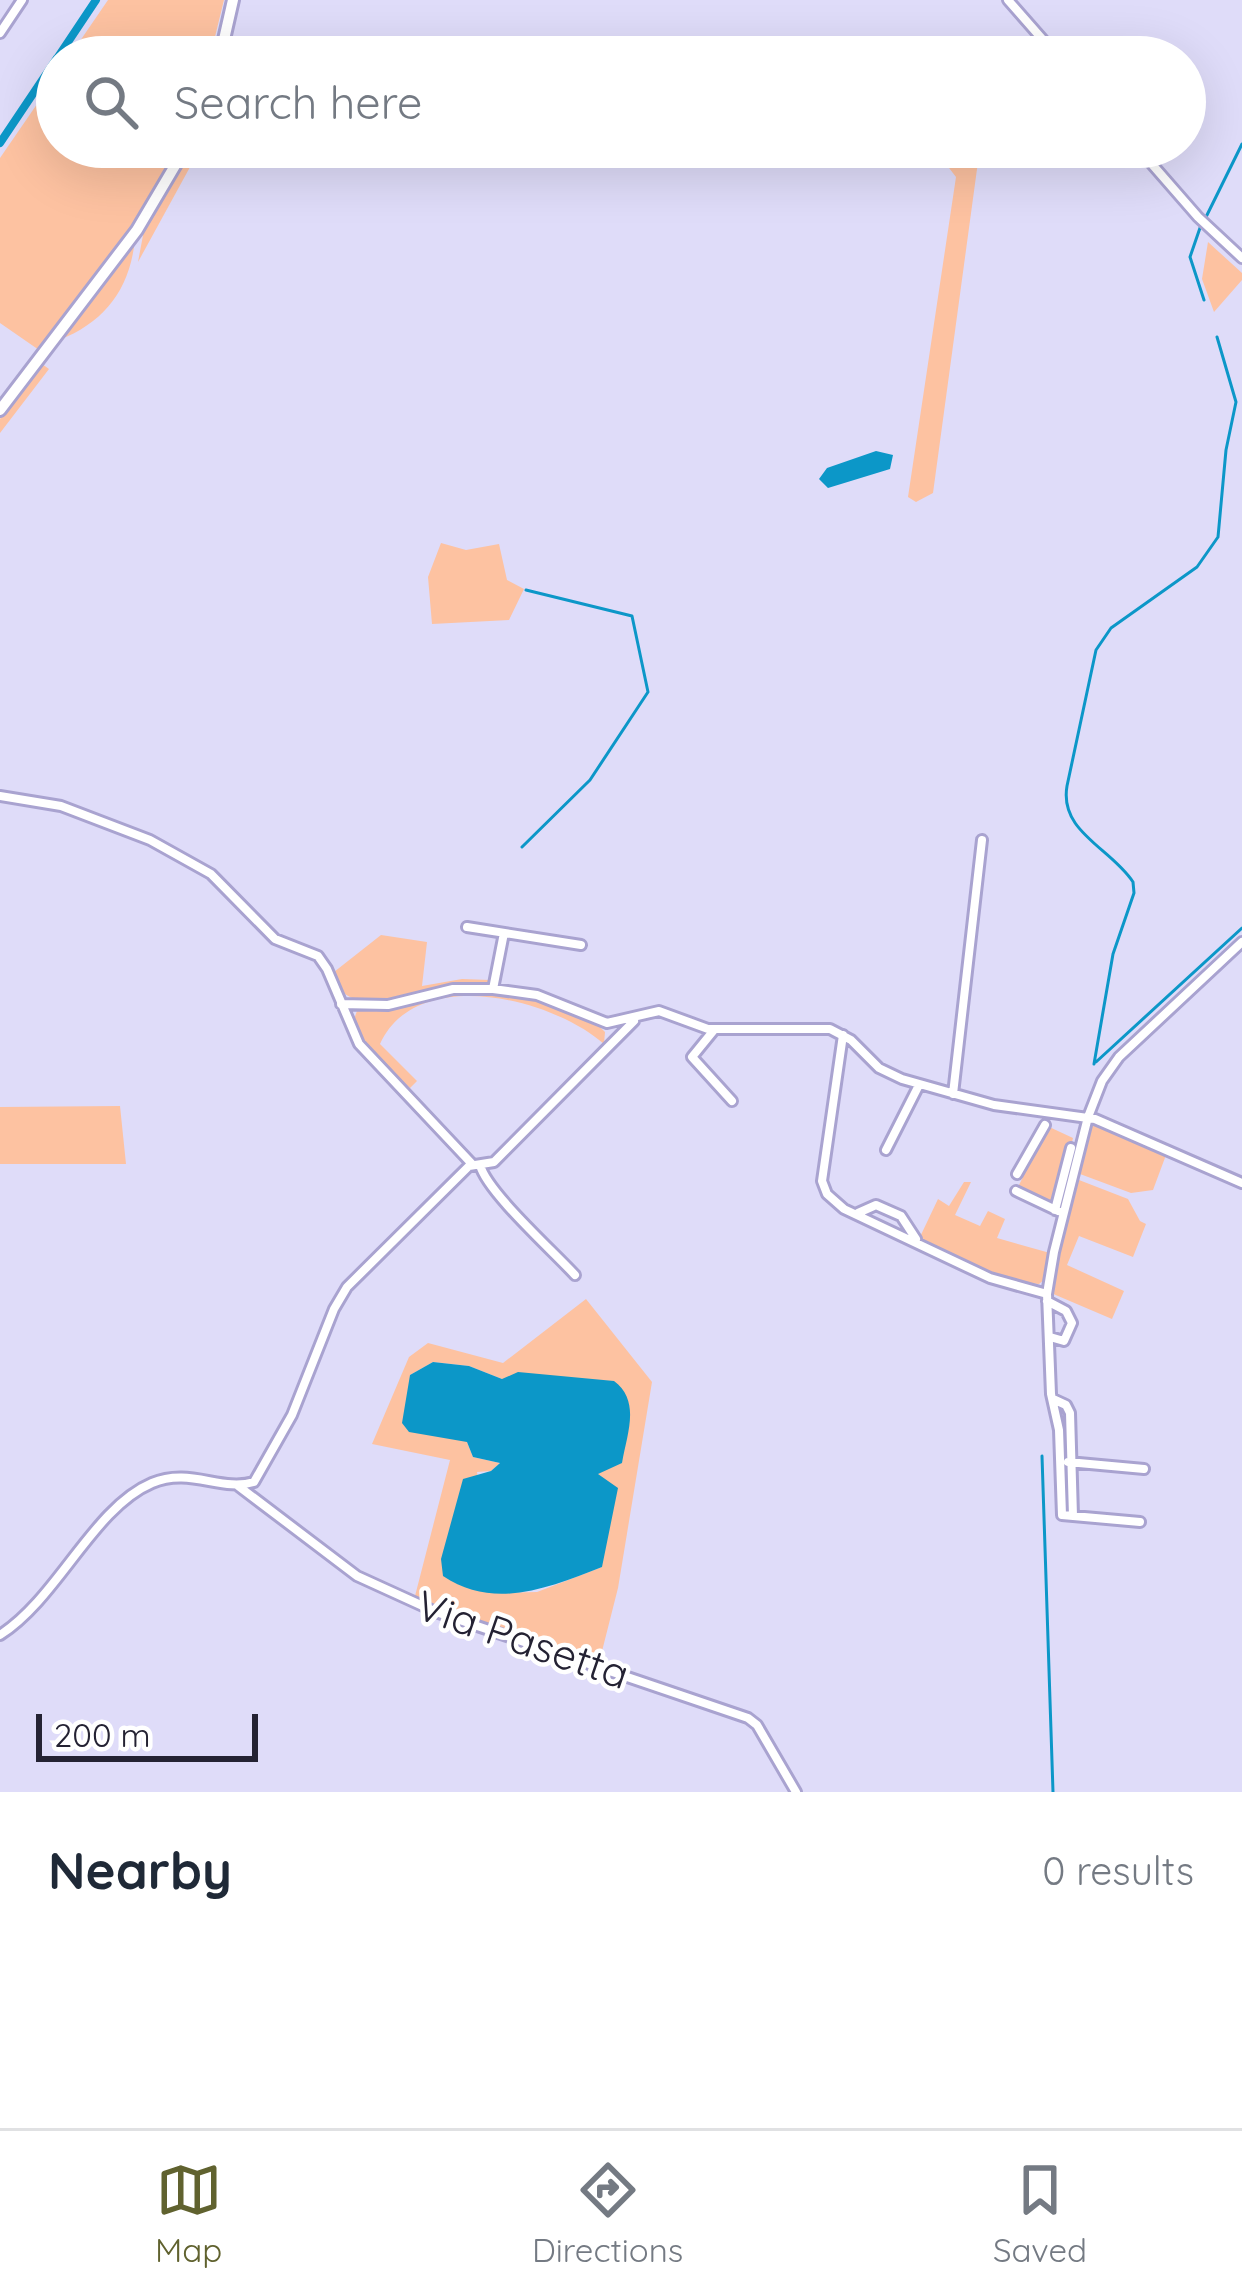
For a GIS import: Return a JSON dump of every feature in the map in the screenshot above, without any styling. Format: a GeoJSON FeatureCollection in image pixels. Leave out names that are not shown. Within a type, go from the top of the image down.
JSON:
{"type":"FeatureCollection","features":[{"type":"Feature","properties":{"kind":"main road"},"geometry":{"type":"LineString","coordinates":[[225,36],[233,0]]}},
{"type":"Feature","properties":{"kind":"main road"},"geometry":{"type":"LineString","coordinates":[[0,410],[137,230],[174,168]]}},
{"type":"Feature","properties":{"kind":"street"},"geometry":{"type":"LineString","coordinates":[[0,33],[22,0]]}},
{"type":"Feature","properties":{"kind":"street"},"geometry":{"type":"LineString","coordinates":[[1008,0],[1040,36]]}},
{"type":"Feature","properties":{"kind":"street"},"geometry":{"type":"LineString","coordinates":[[1156,168],[1198,218],[1242,258]]}},
{"type":"Feature","properties":{"kind":"street"},"geometry":{"type":"LineString","coordinates":[[0,796],[48,803],[150,840],[227,887],[267,934],[317,956],[359,1045],[476,1164],[575,1275]]}},
{"type":"Feature","properties":{"kind":"street"},"geometry":{"type":"LineString","coordinates":[[953,1094],[982,840]]}},
{"type":"Feature","properties":{"kind":"street"},"geometry":{"type":"LineString","coordinates":[[466,927],[581,945]]}},
{"type":"Feature","properties":{"kind":"street"},"geometry":{"type":"LineString","coordinates":[[494,989],[504,933]]}},
{"type":"Feature","properties":{"kind":"street"},"geometry":{"type":"LineString","coordinates":[[1059,1212],[1102,1082],[1119,1058],[1242,941]]}},
{"type":"Feature","properties":{"kind":"street"},"geometry":{"type":"LineString","coordinates":[[341,1004],[376,1006],[453,989],[494,989],[537,995],[613,1025],[645,1013],[668,1012],[716,1029],[809,1027],[843,1035],[880,1067],[919,1085],[1018,1109],[1088,1117],[1242,1183]]}},
{"type":"Feature","properties":{"kind":"street"},"geometry":{"type":"LineString","coordinates":[[0,1635],[33,1609],[114,1511],[145,1486],[183,1476],[237,1485],[254,1481],[280,1438],[341,1294],[476,1164],[494,1162],[645,1013]]}},
{"type":"Feature","properties":{"kind":"street"},"geometry":{"type":"LineString","coordinates":[[613,1025],[619,1035]]}},
{"type":"Feature","properties":{"kind":"street"},"geometry":{"type":"LineString","coordinates":[[606,1047],[613,1025]]}},
{"type":"Feature","properties":{"kind":"street"},"geometry":{"type":"LineString","coordinates":[[716,1029],[692,1057],[732,1101]]}},
{"type":"Feature","properties":{"kind":"street"},"geometry":{"type":"LineString","coordinates":[[843,1035],[822,1181],[830,1197],[851,1213],[990,1278],[1047,1297],[1066,1311],[1072,1323],[1064,1341],[1049,1336]]}},
{"type":"Feature","properties":{"kind":"street"},"geometry":{"type":"LineString","coordinates":[[886,1150],[919,1085]]}},
{"type":"Feature","properties":{"kind":"street"},"geometry":{"type":"LineString","coordinates":[[1017,1174],[1045,1125]]}},
{"type":"Feature","properties":{"kind":"street"},"geometry":{"type":"LineString","coordinates":[[1070,1148],[1047,1297],[1062,1515],[1140,1522]]}},
{"type":"Feature","properties":{"kind":"street"},"geometry":{"type":"LineString","coordinates":[[1016,1191],[1059,1212]]}},
{"type":"Feature","properties":{"kind":"street"},"geometry":{"type":"LineString","coordinates":[[851,1213],[876,1205],[897,1213],[920,1245]]}},
{"type":"Feature","properties":{"kind":"street"},"geometry":{"type":"LineString","coordinates":[[1052,1399],[1066,1405],[1070,1413],[1073,1516]]}},
{"type":"Feature","properties":{"kind":"street"},"geometry":{"type":"LineString","coordinates":[[1060,1461],[1144,1469]]}},
{"type":"Feature","properties":{"kind":"street","name":"Via Pasetta"},"geometry":{"type":"LineString","coordinates":[[237,1485],[357,1576],[436,1612],[748,1718],[796,1792]]}},
{"type":"Feature","properties":{"kind":"shaded area"},"geometry":{"type":"Polygon","coordinates":[[[108,0],[224,0],[215,36],[83,36],[108,0]]]}},
{"type":"Feature","properties":{"kind":"shaded area"},"geometry":{"type":"Polygon","coordinates":[[[36,106],[36,168],[166,168],[140,217],[39,350],[0,323],[0,158],[36,106]]]}},
{"type":"Feature","properties":{"kind":"shaded area"},"geometry":{"type":"Polygon","coordinates":[[[180,168],[189,168],[138,262],[144,230],[180,168]]]}},
{"type":"Feature","properties":{"kind":"shaded area"},"geometry":{"type":"Polygon","coordinates":[[[949,168],[977,168],[933,493],[916,502],[908,497],[956,177],[949,168]]]}},
{"type":"Feature","properties":{"kind":"shaded area"},"geometry":{"type":"Polygon","coordinates":[[[135,239],[127,273],[112,302],[90,324],[59,340],[135,239]]]}},
{"type":"Feature","properties":{"kind":"shaded area"},"geometry":{"type":"Polygon","coordinates":[[[1208,242],[1242,273],[1242,280],[1214,312],[1202,279],[1208,242]]]}},
{"type":"Feature","properties":{"kind":"shaded area"},"geometry":{"type":"Polygon","coordinates":[[[42,364],[49,369],[0,433],[0,419],[42,364]]]}},
{"type":"Feature","properties":{"kind":"shaded area"},"geometry":{"type":"Polygon","coordinates":[[[441,543],[466,550],[499,544],[507,580],[524,589],[509,620],[432,624],[428,577],[441,543]]]}},
{"type":"Feature","properties":{"kind":"shaded area"},"geometry":{"type":"Polygon","coordinates":[[[381,935],[427,942],[422,986],[462,979],[490,980],[489,984],[450,986],[382,1001],[350,997],[339,988],[334,972],[381,935]]]}},
{"type":"Feature","properties":{"kind":"shaded area"},"geometry":{"type":"Polygon","coordinates":[[[476,991],[562,1006],[593,1021],[605,1032],[604,1044],[552,1013],[520,1003],[453,997],[423,1004],[398,1019],[380,1044],[417,1081],[410,1088],[363,1044],[353,1022],[357,1011],[476,991]]]}},
{"type":"Feature","properties":{"kind":"shaded area"},"geometry":{"type":"Polygon","coordinates":[[[120,1106],[126,1164],[0,1164],[0,1107],[120,1106]]]}},
{"type":"Feature","properties":{"kind":"shaded area"},"geometry":{"type":"Polygon","coordinates":[[[1093,1123],[1166,1155],[1153,1190],[1131,1193],[1080,1174],[1093,1123]]]}},
{"type":"Feature","properties":{"kind":"shaded area"},"geometry":{"type":"Polygon","coordinates":[[[1045,1125],[1073,1138],[1055,1210],[1016,1191],[1023,1177],[1017,1174],[1045,1125]]]}},
{"type":"Feature","properties":{"kind":"shaded area"},"geometry":{"type":"Polygon","coordinates":[[[1079,1180],[1128,1199],[1146,1224],[1133,1257],[1079,1236],[1067,1265],[1124,1291],[1112,1319],[1051,1293],[1079,1180]]]}},
{"type":"Feature","properties":{"kind":"shaded area"},"geometry":{"type":"Polygon","coordinates":[[[964,1182],[971,1182],[955,1215],[980,1226],[988,1211],[1005,1219],[997,1238],[1050,1253],[1045,1279],[1039,1284],[1014,1282],[919,1239],[938,1199],[949,1206],[964,1182]]]}},
{"type":"Feature","properties":{"kind":"shaded area"},"geometry":{"type":"Polygon","coordinates":[[[586,1299],[652,1382],[618,1588],[599,1663],[437,1608],[415,1596],[450,1460],[372,1444],[409,1357],[428,1343],[503,1363],[586,1299]],[[433,1362],[410,1375],[467,1442],[473,1457],[500,1463],[491,1471],[477,1472],[494,1593],[537,1592],[602,1567],[597,1474],[502,1379],[469,1366],[433,1362]]]}},
{"type":"Feature","properties":{"kind":"water"},"geometry":{"type":"Polygon","coordinates":[[[876,451],[893,455],[890,469],[828,488],[819,479],[827,468],[876,451]]]}},
{"type":"Feature","properties":{"kind":"water"},"geometry":{"type":"Polygon","coordinates":[[[433,1362],[469,1366],[502,1379],[518,1372],[614,1381],[622,1389],[630,1419],[622,1463],[598,1474],[618,1488],[602,1567],[543,1588],[502,1594],[482,1592],[443,1576],[441,1559],[463,1479],[491,1471],[500,1463],[473,1457],[467,1442],[409,1432],[402,1423],[410,1375],[433,1362]]]}},
{"type":"Feature","properties":{"kind":"waterway"},"geometry":{"type":"LineString","coordinates":[[72,36],[96,0]]}},
{"type":"Feature","properties":{"kind":"waterway"},"geometry":{"type":"LineString","coordinates":[[0,143],[36,89]]}},
{"type":"Feature","properties":{"kind":"waterway"},"geometry":{"type":"LineString","coordinates":[[1206,217],[1242,144]]}},
{"type":"Feature","properties":{"kind":"waterway"},"geometry":{"type":"LineString","coordinates":[[1201,225],[1190,257],[1204,300]]}},
{"type":"Feature","properties":{"kind":"waterway"},"geometry":{"type":"LineString","coordinates":[[1094,1064],[1113,954],[1134,893],[1133,882],[1079,828],[1071,816],[1067,786],[1096,650],[1111,628],[1197,567],[1218,537],[1236,402],[1217,337]]}},
{"type":"Feature","properties":{"kind":"waterway"},"geometry":{"type":"LineString","coordinates":[[522,847],[590,780],[648,692],[632,616],[526,590]]}},
{"type":"Feature","properties":{"kind":"waterway"},"geometry":{"type":"LineString","coordinates":[[1096,1062],[1242,928]]}},
{"type":"Feature","properties":{"kind":"waterway"},"geometry":{"type":"LineString","coordinates":[[1042,1456],[1053,1792]]}}]}
